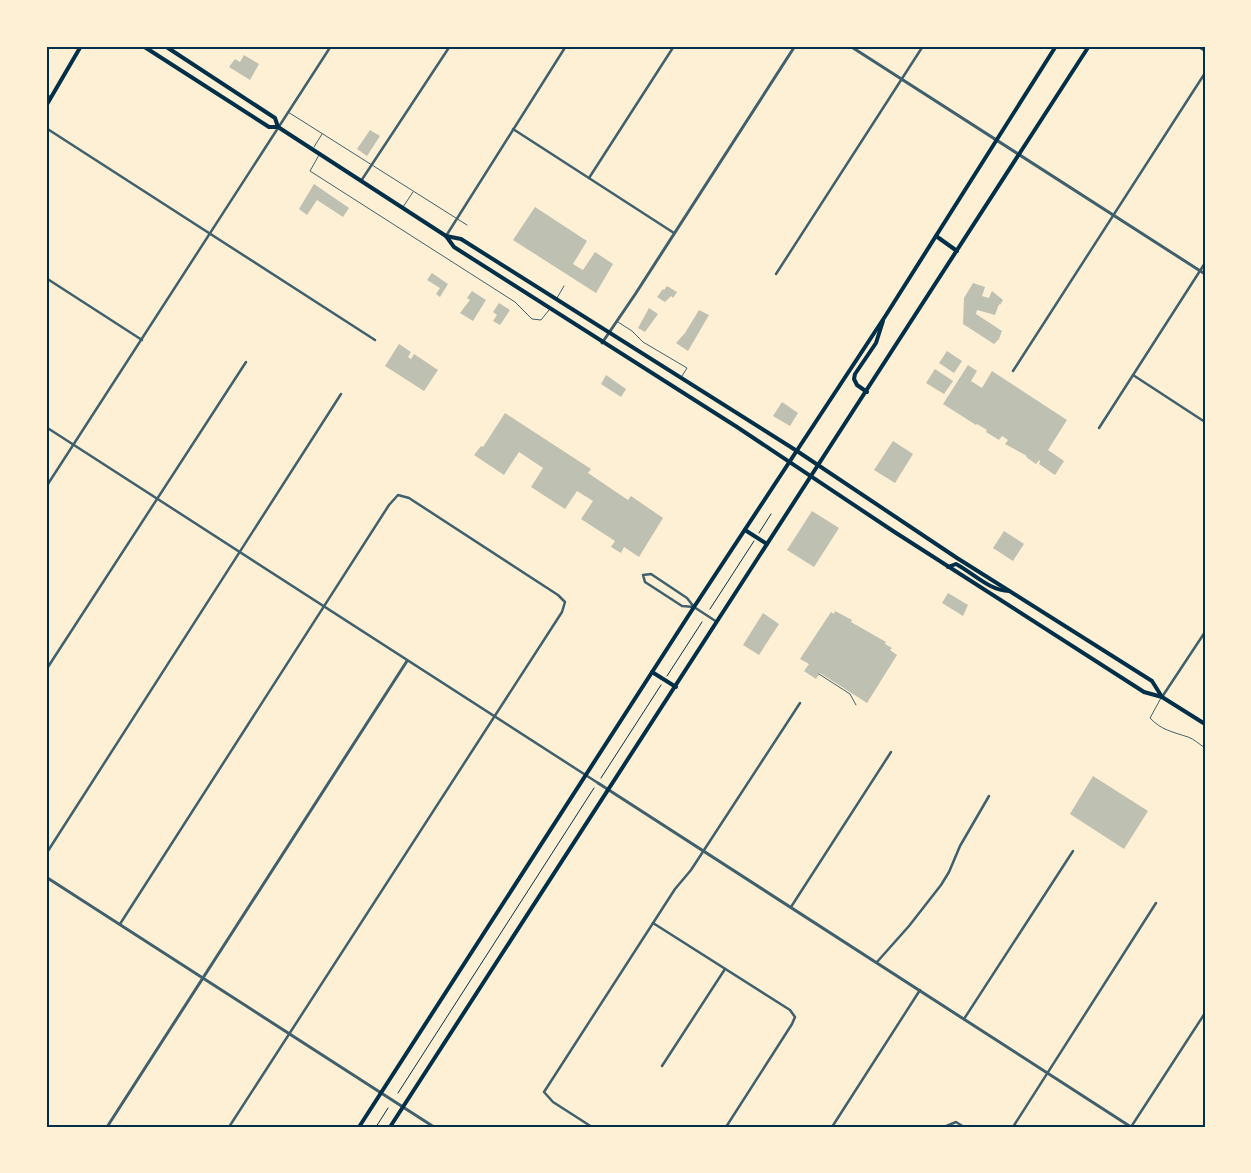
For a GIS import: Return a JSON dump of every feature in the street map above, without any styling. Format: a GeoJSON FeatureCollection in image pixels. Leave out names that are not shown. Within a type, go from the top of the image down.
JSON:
{"type":"FeatureCollection","features":[{"type":"Feature","properties":{"kind":"main road"},"geometry":{"type":"LineString","coordinates":[[46,106],[81,46]]}},
{"type":"Feature","properties":{"kind":"main road"},"geometry":{"type":"LineString","coordinates":[[143,46],[269,128],[278,127]]}},
{"type":"Feature","properties":{"kind":"main road"},"geometry":{"type":"LineString","coordinates":[[165,46],[275,118],[278,127],[402,208],[446,236],[461,239],[797,451],[1009,591],[1152,681],[1162,697]]}},
{"type":"Feature","properties":{"kind":"main road"},"geometry":{"type":"LineString","coordinates":[[359,1127],[694,607],[886,315],[1056,46]]}},
{"type":"Feature","properties":{"kind":"main road"},"geometry":{"type":"LineString","coordinates":[[390,1127],[718,623],[810,477],[867,392],[1089,46]]}},
{"type":"Feature","properties":{"kind":"main road"},"geometry":{"type":"LineString","coordinates":[[446,236],[454,248],[790,462],[948,567],[1144,692],[1162,697],[1205,724]]}},
{"type":"Feature","properties":{"kind":"main road"},"geometry":{"type":"LineString","coordinates":[[936,236],[957,250]]}},
{"type":"Feature","properties":{"kind":"main road"},"geometry":{"type":"LineString","coordinates":[[867,392],[857,385],[854,379],[876,343],[886,315]]}},
{"type":"Feature","properties":{"kind":"main road"},"geometry":{"type":"LineString","coordinates":[[745,530],[767,544]]}},
{"type":"Feature","properties":{"kind":"main road"},"geometry":{"type":"LineString","coordinates":[[948,567],[956,564],[993,588],[1009,591]]}},
{"type":"Feature","properties":{"kind":"main road"},"geometry":{"type":"LineString","coordinates":[[652,672],[676,687]]}},
{"type":"Feature","properties":{"kind":"street"},"geometry":{"type":"LineString","coordinates":[[46,487],[331,46]]}},
{"type":"Feature","properties":{"kind":"street"},"geometry":{"type":"LineString","coordinates":[[361,181],[450,46]]}},
{"type":"Feature","properties":{"kind":"street"},"geometry":{"type":"LineString","coordinates":[[446,236],[566,46]]}},
{"type":"Feature","properties":{"kind":"street"},"geometry":{"type":"LineString","coordinates":[[589,178],[674,46]]}},
{"type":"Feature","properties":{"kind":"street"},"geometry":{"type":"LineString","coordinates":[[602,343],[795,46]]}},
{"type":"Feature","properties":{"kind":"street"},"geometry":{"type":"LineString","coordinates":[[850,46],[1205,274]]}},
{"type":"Feature","properties":{"kind":"street"},"geometry":{"type":"LineString","coordinates":[[776,274],[923,46]]}},
{"type":"Feature","properties":{"kind":"street"},"geometry":{"type":"LineString","coordinates":[[1197,46],[1205,51]]}},
{"type":"Feature","properties":{"kind":"street"},"geometry":{"type":"LineString","coordinates":[[1013,371],[1205,73]]}},
{"type":"Feature","properties":{"kind":"street"},"geometry":{"type":"LineString","coordinates":[[46,94],[52,98]]}},
{"type":"Feature","properties":{"kind":"street"},"geometry":{"type":"LineString","coordinates":[[46,128],[376,340]]}},
{"type":"Feature","properties":{"kind":"street"},"geometry":{"type":"LineString","coordinates":[[513,129],[674,234]]}},
{"type":"Feature","properties":{"kind":"street"},"geometry":{"type":"LineString","coordinates":[[1099,428],[1205,263]]}},
{"type":"Feature","properties":{"kind":"street"},"geometry":{"type":"LineString","coordinates":[[46,278],[142,340]]}},
{"type":"Feature","properties":{"kind":"street"},"geometry":{"type":"LineString","coordinates":[[46,670],[246,362]]}},
{"type":"Feature","properties":{"kind":"street"},"geometry":{"type":"LineString","coordinates":[[1133,375],[1205,422]]}},
{"type":"Feature","properties":{"kind":"street"},"geometry":{"type":"LineString","coordinates":[[46,854],[341,394]]}},
{"type":"Feature","properties":{"kind":"street"},"geometry":{"type":"LineString","coordinates":[[46,428],[1131,1127],[1205,1014]]}},
{"type":"Feature","properties":{"kind":"street"},"geometry":{"type":"LineString","coordinates":[[120,925],[389,505],[398,496],[409,498],[558,595],[565,602],[562,612],[229,1127]]}},
{"type":"Feature","properties":{"kind":"street"},"geometry":{"type":"LineString","coordinates":[[694,607],[682,606],[645,582],[644,575],[650,574],[680,593],[694,607],[718,623]]}},
{"type":"Feature","properties":{"kind":"street"},"geometry":{"type":"LineString","coordinates":[[1162,697],[1205,632]]}},
{"type":"Feature","properties":{"kind":"street"},"geometry":{"type":"LineString","coordinates":[[106,1127],[408,661]]}},
{"type":"Feature","properties":{"kind":"street"},"geometry":{"type":"LineString","coordinates":[[592,1127],[553,1102],[544,1092],[675,889],[691,870],[800,703]]}},
{"type":"Feature","properties":{"kind":"street"},"geometry":{"type":"LineString","coordinates":[[791,908],[891,752]]}},
{"type":"Feature","properties":{"kind":"street"},"geometry":{"type":"LineString","coordinates":[[877,962],[941,886],[960,846],[989,796]]}},
{"type":"Feature","properties":{"kind":"street"},"geometry":{"type":"LineString","coordinates":[[964,1019],[1073,851]]}},
{"type":"Feature","properties":{"kind":"street"},"geometry":{"type":"LineString","coordinates":[[46,877],[434,1127]]}},
{"type":"Feature","properties":{"kind":"street"},"geometry":{"type":"LineString","coordinates":[[1013,1127],[1156,903]]}},
{"type":"Feature","properties":{"kind":"street"},"geometry":{"type":"LineString","coordinates":[[653,923],[790,1010],[794,1017],[792,1024],[726,1127]]}},
{"type":"Feature","properties":{"kind":"street"},"geometry":{"type":"LineString","coordinates":[[662,1066],[725,970]]}},
{"type":"Feature","properties":{"kind":"street"},"geometry":{"type":"LineString","coordinates":[[832,1127],[920,990]]}},
{"type":"Feature","properties":{"kind":"street"},"geometry":{"type":"LineString","coordinates":[[944,1126],[956,1122],[964,1127]]}},
{"type":"Feature","properties":{"kind":"lane"},"geometry":{"type":"LineString","coordinates":[[288,112],[467,225]]}},
{"type":"Feature","properties":{"kind":"lane"},"geometry":{"type":"LineString","coordinates":[[312,150],[322,134]]}},
{"type":"Feature","properties":{"kind":"lane"},"geometry":{"type":"LineString","coordinates":[[320,155],[310,170],[515,302],[532,319],[542,320],[550,309]]}},
{"type":"Feature","properties":{"kind":"lane"},"geometry":{"type":"LineString","coordinates":[[402,208],[413,191]]}},
{"type":"Feature","properties":{"kind":"lane"},"geometry":{"type":"LineString","coordinates":[[556,300],[564,286]]}},
{"type":"Feature","properties":{"kind":"lane"},"geometry":{"type":"LineString","coordinates":[[617,322],[643,342],[687,368],[681,378]]}},
{"type":"Feature","properties":{"kind":"lane"},"geometry":{"type":"LineString","coordinates":[[819,674],[850,694],[856,705]]}},
{"type":"Feature","properties":{"kind":"lane"},"geometry":{"type":"LineString","coordinates":[[1162,697],[1150,718],[1157,726],[1164,730],[1190,738],[1205,748]]}},
{"type":"Feature","properties":{"kind":"path"},"geometry":{"type":"LineString","coordinates":[[758,533],[771,514]]}},
{"type":"Feature","properties":{"kind":"path"},"geometry":{"type":"LineString","coordinates":[[710,609],[754,541]]}},
{"type":"Feature","properties":{"kind":"path"},"geometry":{"type":"LineString","coordinates":[[666,676],[702,622]]}},
{"type":"Feature","properties":{"kind":"path"},"geometry":{"type":"LineString","coordinates":[[600,778],[662,683]]}},
{"type":"Feature","properties":{"kind":"path"},"geometry":{"type":"LineString","coordinates":[[398,1093],[594,788]]}},
{"type":"Feature","properties":{"kind":"path"},"geometry":{"type":"LineString","coordinates":[[376,1127],[388,1108]]}},
{"type":"Feature","properties":{"kind":"building"},"geometry":{"type":"Polygon","coordinates":[[[244,55],[259,64],[250,80],[229,67],[235,59],[240,62],[244,55]]]}},
{"type":"Feature","properties":{"kind":"building"},"geometry":{"type":"Polygon","coordinates":[[[370,130],[380,136],[367,156],[357,149],[370,130]]]}},
{"type":"Feature","properties":{"kind":"building"},"geometry":{"type":"Polygon","coordinates":[[[314,184],[349,208],[343,217],[317,200],[307,215],[299,209],[314,184]]]}},
{"type":"Feature","properties":{"kind":"building"},"geometry":{"type":"Polygon","coordinates":[[[535,207],[587,241],[573,264],[583,270],[595,252],[613,264],[596,293],[513,240],[535,207]]]}},
{"type":"Feature","properties":{"kind":"building"},"geometry":{"type":"Polygon","coordinates":[[[432,273],[448,284],[440,297],[436,294],[440,288],[427,280],[432,273]]]}},
{"type":"Feature","properties":{"kind":"building"},"geometry":{"type":"Polygon","coordinates":[[[973,283],[985,287],[982,296],[989,298],[992,291],[1003,300],[999,304],[995,315],[977,310],[976,314],[1002,331],[999,339],[994,344],[963,324],[964,298],[973,283]]]}},
{"type":"Feature","properties":{"kind":"building"},"geometry":{"type":"Polygon","coordinates":[[[667,286],[677,292],[673,298],[671,296],[665,302],[657,297],[667,286]]]}},
{"type":"Feature","properties":{"kind":"building"},"geometry":{"type":"Polygon","coordinates":[[[472,291],[486,300],[473,321],[460,313],[470,300],[467,298],[472,291]]]}},
{"type":"Feature","properties":{"kind":"building"},"geometry":{"type":"Polygon","coordinates":[[[499,303],[510,310],[500,325],[493,321],[497,315],[493,312],[499,303]]]}},
{"type":"Feature","properties":{"kind":"building"},"geometry":{"type":"Polygon","coordinates":[[[649,308],[658,314],[645,332],[638,328],[649,308]]]}},
{"type":"Feature","properties":{"kind":"building"},"geometry":{"type":"Polygon","coordinates":[[[699,310],[709,315],[688,351],[676,343],[685,333],[699,310]]]}},
{"type":"Feature","properties":{"kind":"building"},"geometry":{"type":"Polygon","coordinates":[[[399,344],[411,352],[408,357],[411,359],[414,354],[438,370],[424,391],[385,366],[399,344]]]}},
{"type":"Feature","properties":{"kind":"building"},"geometry":{"type":"Polygon","coordinates":[[[947,351],[962,361],[954,373],[939,363],[947,351]]]}},
{"type":"Feature","properties":{"kind":"building"},"geometry":{"type":"Polygon","coordinates":[[[968,365],[977,371],[971,381],[982,388],[992,371],[1067,420],[1048,450],[1064,461],[1055,475],[1039,464],[1039,460],[1036,464],[1027,456],[1005,444],[1008,440],[1002,436],[999,440],[986,432],[987,430],[943,404],[968,365]]]}},
{"type":"Feature","properties":{"kind":"building"},"geometry":{"type":"Polygon","coordinates":[[[935,369],[953,381],[944,394],[926,383],[935,369]]]}},
{"type":"Feature","properties":{"kind":"building"},"geometry":{"type":"Polygon","coordinates":[[[606,375],[626,389],[621,397],[601,384],[606,375]]]}},
{"type":"Feature","properties":{"kind":"building"},"geometry":{"type":"Polygon","coordinates":[[[782,402],[798,413],[790,426],[773,416],[782,402]]]}},
{"type":"Feature","properties":{"kind":"building"},"geometry":{"type":"Polygon","coordinates":[[[505,413],[591,469],[588,473],[628,500],[631,496],[663,518],[639,557],[624,547],[621,553],[611,547],[615,541],[581,519],[593,501],[577,491],[565,509],[531,487],[543,468],[519,452],[504,475],[474,455],[481,446],[483,447],[505,413]]]}},
{"type":"Feature","properties":{"kind":"building"},"geometry":{"type":"Polygon","coordinates":[[[893,441],[913,454],[895,483],[874,470],[893,441]]]}},
{"type":"Feature","properties":{"kind":"building"},"geometry":{"type":"Polygon","coordinates":[[[812,511],[839,528],[814,567],[787,550],[812,511]]]}},
{"type":"Feature","properties":{"kind":"building"},"geometry":{"type":"Polygon","coordinates":[[[1004,531],[1024,544],[1013,561],[993,548],[1004,531]]]}},
{"type":"Feature","properties":{"kind":"building"},"geometry":{"type":"Polygon","coordinates":[[[948,593],[968,605],[963,616],[942,603],[948,593]]]}},
{"type":"Feature","properties":{"kind":"building"},"geometry":{"type":"Polygon","coordinates":[[[835,611],[886,642],[885,644],[892,648],[890,650],[897,655],[867,703],[820,673],[816,679],[804,671],[809,664],[800,659],[831,612],[834,614],[835,611]]]}},
{"type":"Feature","properties":{"kind":"building"},"geometry":{"type":"Polygon","coordinates":[[[763,613],[779,624],[759,655],[743,645],[763,613]]]}},
{"type":"Feature","properties":{"kind":"building"},"geometry":{"type":"Polygon","coordinates":[[[1093,776],[1148,811],[1124,849],[1070,814],[1093,776]]]}}]}
